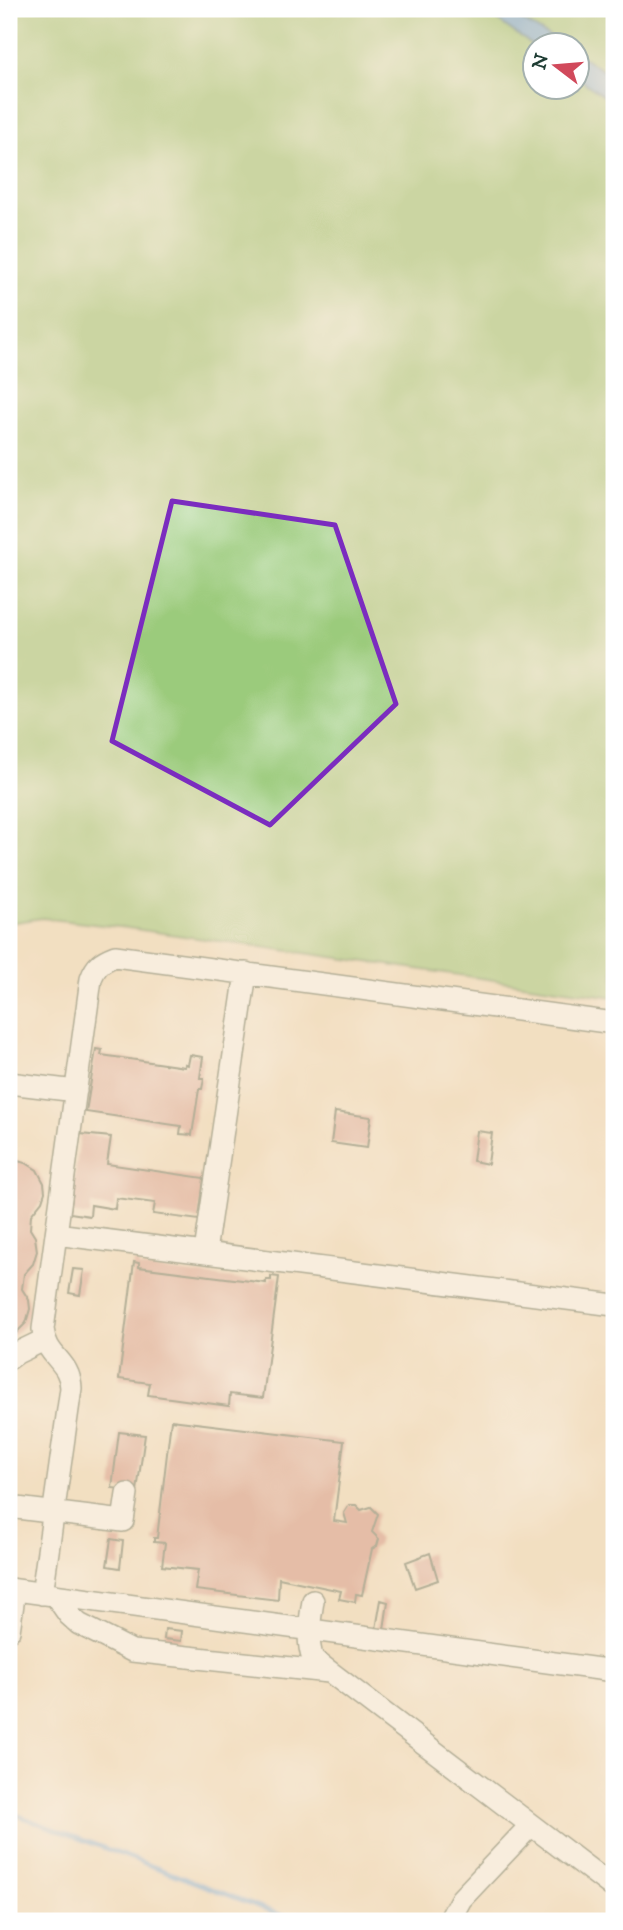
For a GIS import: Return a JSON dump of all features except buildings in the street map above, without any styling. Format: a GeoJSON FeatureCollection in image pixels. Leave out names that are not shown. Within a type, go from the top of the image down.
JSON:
{"type":"FeatureCollection","features":[{"type":"Feature","properties":{"kind":"lane"},"geometry":{"type":"LineString","coordinates":[[48,1595],[54,1512],[69,1408],[70,1376],[65,1366],[49,1351],[43,1329],[91,979],[95,968],[115,956],[614,1023]]}},
{"type":"Feature","properties":{"kind":"lane"},"geometry":{"type":"LineString","coordinates":[[205,1252],[246,973]]}},
{"type":"Feature","properties":{"kind":"lane"},"geometry":{"type":"LineString","coordinates":[[9,1083],[76,1091]]}},
{"type":"Feature","properties":{"kind":"lane"},"geometry":{"type":"LineString","coordinates":[[56,1234],[614,1305]]}},
{"type":"Feature","properties":{"kind":"lane"},"geometry":{"type":"LineString","coordinates":[[9,1359],[44,1340]]}},
{"type":"Feature","properties":{"kind":"lane"},"geometry":{"type":"LineString","coordinates":[[9,1507],[123,1521],[127,1494]]}},
{"type":"Feature","properties":{"kind":"lane"},"geometry":{"type":"LineString","coordinates":[[9,1630],[12,1590],[614,1671]]}},
{"type":"Feature","properties":{"kind":"lane"},"geometry":{"type":"LineString","coordinates":[[48,1595],[79,1624],[132,1651],[330,1672]]}},
{"type":"Feature","properties":{"kind":"lane"},"geometry":{"type":"LineString","coordinates":[[313,1601],[309,1631],[309,1649],[313,1659],[614,1888]]}},
{"type":"Feature","properties":{"kind":"lane"},"geometry":{"type":"LineString","coordinates":[[449,1921],[461,1899],[531,1825]]}},
{"type":"Feature","properties":{"kind":"highlighted area"},"geometry":{"type":"Polygon","coordinates":[[[172,501],[335,525],[396,704],[270,825],[112,741],[172,501]]]}},
{"type":"Feature","properties":{"kind":"green space"},"geometry":{"type":"Polygon","coordinates":[[[9,9],[482,9],[522,38],[522,102],[592,102],[592,88],[614,103],[614,997],[127,928],[42,918],[9,923],[9,9]]]}},
{"type":"Feature","properties":{"kind":"green space"},"geometry":{"type":"Polygon","coordinates":[[[502,9],[614,9],[614,78],[592,63],[592,32],[542,32],[502,9]]]}},
{"type":"Feature","properties":{"kind":"water"},"geometry":{"type":"Polygon","coordinates":[[[482,9],[502,9],[542,32],[522,32],[522,38],[482,9]]]}},
{"type":"Feature","properties":{"kind":"water"},"geometry":{"type":"Polygon","coordinates":[[[592,63],[614,78],[614,103],[592,88],[592,63]]]}},
{"type":"Feature","properties":{"kind":"waterway"},"geometry":{"type":"LineString","coordinates":[[9,1812],[297,1921]]}}]}
